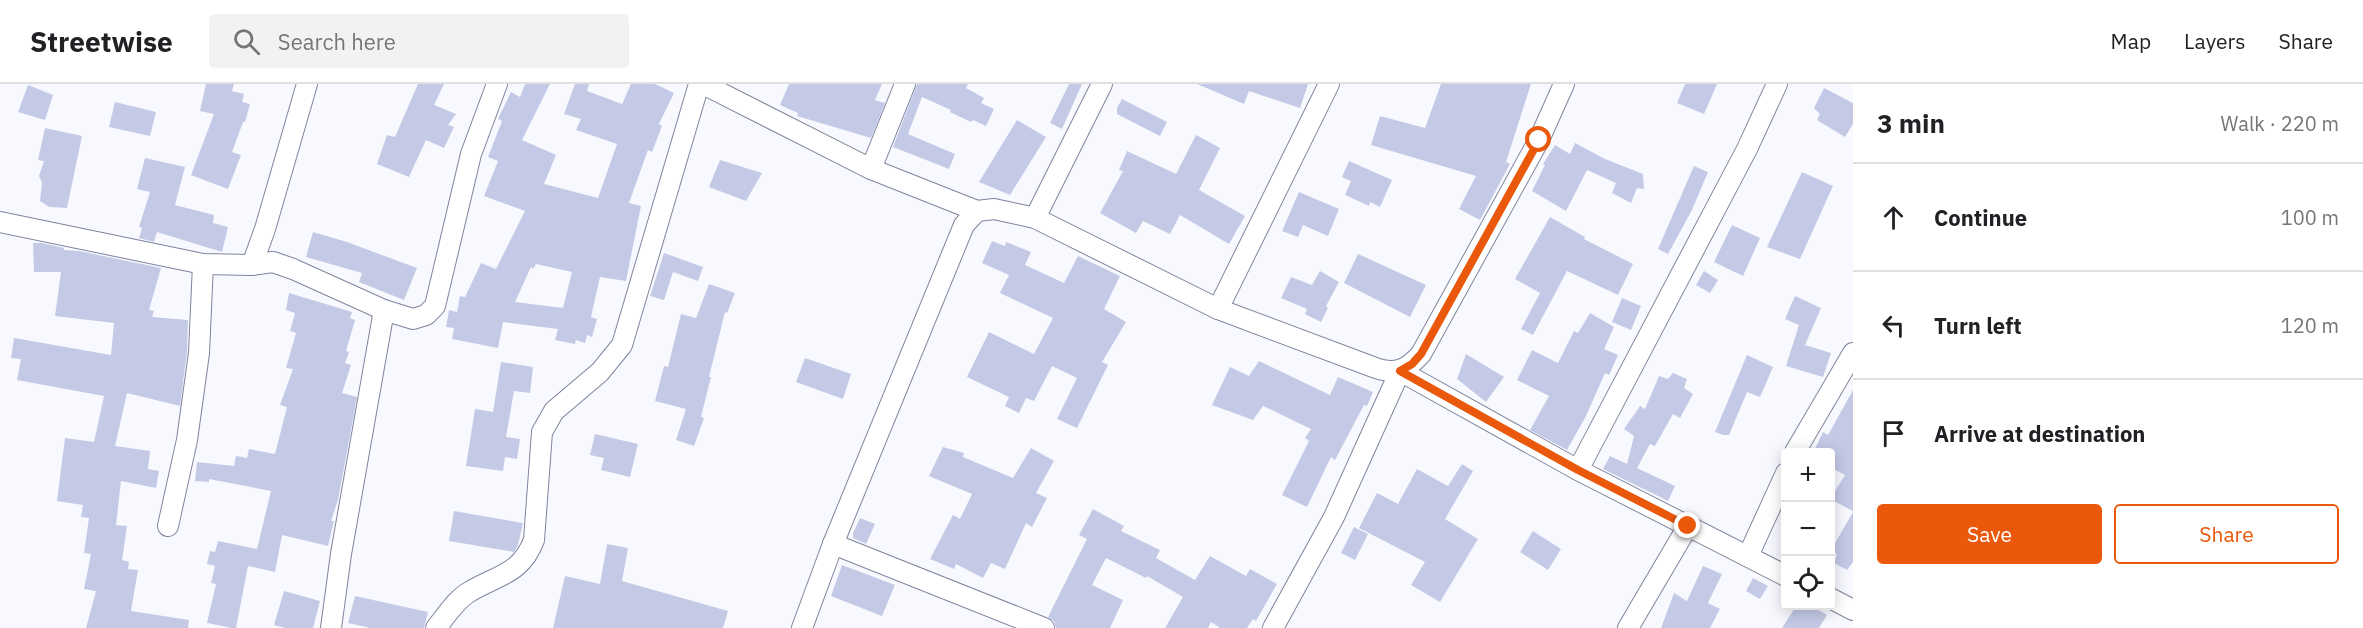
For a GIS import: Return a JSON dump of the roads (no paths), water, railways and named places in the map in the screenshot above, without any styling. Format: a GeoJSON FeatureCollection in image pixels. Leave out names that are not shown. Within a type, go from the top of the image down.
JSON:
{"type":"FeatureCollection","features":[{"type":"Feature","properties":{"kind":"street"},"geometry":{"type":"LineString","coordinates":[[252,265],[265,229],[307,84]]}},
{"type":"Feature","properties":{"kind":"street"},"geometry":{"type":"LineString","coordinates":[[0,222],[203,264],[252,265],[273,262],[384,310],[413,319],[426,315],[435,306],[471,154],[497,84]]}},
{"type":"Feature","properties":{"kind":"street"},"geometry":{"type":"LineString","coordinates":[[436,628],[469,591],[501,577],[519,565],[529,553],[534,540],[542,432],[554,411],[600,372],[622,345],[701,84],[871,169],[976,212],[994,209],[1035,218],[1218,309],[1379,370],[1400,371],[1578,470],[1781,574]]}},
{"type":"Feature","properties":{"kind":"street"},"geometry":{"type":"LineString","coordinates":[[871,169],[905,84]]}},
{"type":"Feature","properties":{"kind":"street"},"geometry":{"type":"LineString","coordinates":[[1035,218],[1102,84]]}},
{"type":"Feature","properties":{"kind":"street"},"geometry":{"type":"LineString","coordinates":[[1218,309],[1329,84]]}},
{"type":"Feature","properties":{"kind":"street"},"geometry":{"type":"LineString","coordinates":[[1273,628],[1334,517],[1400,371],[1412,364],[1421,354],[1539,140],[1564,84]]}},
{"type":"Feature","properties":{"kind":"street"},"geometry":{"type":"LineString","coordinates":[[1578,470],[1747,149],[1777,84]]}},
{"type":"Feature","properties":{"kind":"street"},"geometry":{"type":"LineString","coordinates":[[802,628],[833,544],[964,225],[976,212]]}},
{"type":"Feature","properties":{"kind":"street"},"geometry":{"type":"LineString","coordinates":[[168,526],[187,440],[199,353],[203,264]]}},
{"type":"Feature","properties":{"kind":"street"},"geometry":{"type":"LineString","coordinates":[[331,628],[341,554],[384,310]]}},
{"type":"Feature","properties":{"kind":"street"},"geometry":{"type":"LineString","coordinates":[[1798,448],[1853,353]]}},
{"type":"Feature","properties":{"kind":"street"},"geometry":{"type":"LineString","coordinates":[[1748,556],[1781,482]]}},
{"type":"Feature","properties":{"kind":"street"},"geometry":{"type":"LineString","coordinates":[[1628,628],[1688,526]]}},
{"type":"Feature","properties":{"kind":"street"},"geometry":{"type":"LineString","coordinates":[[833,544],[1044,628]]}},
{"type":"Feature","properties":{"kind":"street"},"geometry":{"type":"LineString","coordinates":[[1835,601],[1853,610]]}}]}
